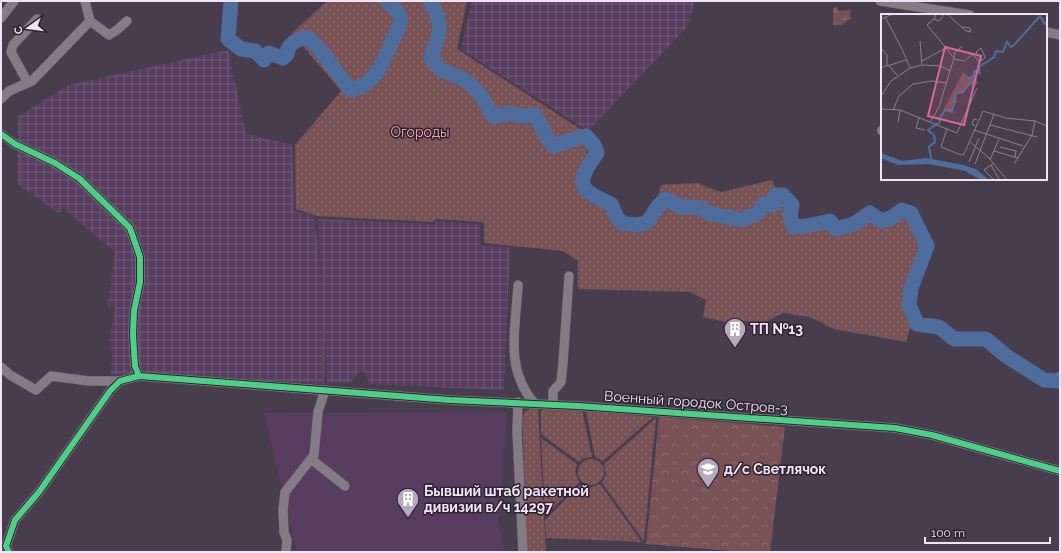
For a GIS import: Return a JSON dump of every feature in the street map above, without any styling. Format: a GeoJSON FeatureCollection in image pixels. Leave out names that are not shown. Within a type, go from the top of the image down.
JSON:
{"type":"FeatureCollection","features":[{"type":"Feature","properties":{"kind":"street"},"geometry":{"type":"LineString","coordinates":[[1,18],[14,1]]}},
{"type":"Feature","properties":{"kind":"street"},"geometry":{"type":"LineString","coordinates":[[86,1],[90,22],[108,35],[117,30],[126,21]]}},
{"type":"Feature","properties":{"kind":"street"},"geometry":{"type":"LineString","coordinates":[[880,1],[917,11],[957,14]]}},
{"type":"Feature","properties":{"kind":"street"},"geometry":{"type":"LineString","coordinates":[[28,83],[11,52],[13,45],[37,20]]}},
{"type":"Feature","properties":{"kind":"street"},"geometry":{"type":"LineString","coordinates":[[1,99],[9,91],[32,81],[90,22]]}},
{"type":"Feature","properties":{"kind":"street"},"geometry":{"type":"LineString","coordinates":[[1047,32],[1060,35]]}},
{"type":"Feature","properties":{"kind":"street"},"geometry":{"type":"LineString","coordinates":[[1,134],[14,144],[55,163],[80,179],[130,228],[140,257],[140,282],[134,311],[133,335],[135,366],[139,376]]}},
{"type":"Feature","properties":{"kind":"street"},"geometry":{"type":"LineString","coordinates":[[552,404],[553,391],[560,382],[562,369],[569,276]]}},
{"type":"Feature","properties":{"kind":"street"},"geometry":{"type":"LineString","coordinates":[[518,285],[514,360],[524,392],[534,403]]}},
{"type":"Feature","properties":{"kind":"street","name":"Военный городок Остров-3"},"geometry":{"type":"LineString","coordinates":[[1,367],[10,375],[36,390],[52,376],[88,381],[120,380],[139,376],[450,400],[552,404],[895,428],[932,435],[1060,471]]}},
{"type":"Feature","properties":{"kind":"street"},"geometry":{"type":"LineString","coordinates":[[6,548],[15,520],[39,492],[110,391],[120,380]]}},
{"type":"Feature","properties":{"kind":"street"},"geometry":{"type":"LineString","coordinates":[[286,552],[287,540],[284,532],[283,510],[285,492],[314,455],[318,412],[325,390]]}},
{"type":"Feature","properties":{"kind":"street"},"geometry":{"type":"LineString","coordinates":[[518,402],[517,432],[523,552]]}},
{"type":"Feature","properties":{"kind":"street"},"geometry":{"type":"LineString","coordinates":[[311,459],[345,486]]}},
{"type":"Feature","properties":{"kind":"shaded area"},"geometry":{"type":"Polygon","coordinates":[[[472,1],[695,1],[687,27],[588,131],[461,49],[472,1]]]}},
{"type":"Feature","properties":{"kind":"shaded area"},"geometry":{"type":"Polygon","coordinates":[[[228,50],[246,134],[292,145],[294,211],[314,216],[323,290],[317,219],[435,224],[436,221],[480,224],[480,243],[482,246],[510,247],[504,390],[369,384],[365,372],[360,371],[350,383],[327,383],[325,329],[324,384],[132,373],[111,376],[112,354],[110,338],[115,307],[108,306],[115,252],[63,208],[59,213],[17,184],[17,117],[69,85],[228,50]]]}},
{"type":"Feature","properties":{"kind":"shaded area"},"geometry":{"type":"Polygon","coordinates":[[[507,412],[498,519],[505,552],[297,552],[264,413],[507,412]]]}},
{"type":"Feature","properties":{"kind":"green space","name":"Огороды"},"geometry":{"type":"Polygon","coordinates":[[[327,1],[467,1],[457,49],[591,136],[579,182],[584,195],[607,207],[615,222],[622,229],[642,230],[651,224],[661,185],[697,183],[721,192],[772,180],[783,202],[791,232],[827,228],[838,235],[856,228],[870,218],[880,224],[904,215],[910,217],[921,239],[922,249],[913,271],[907,294],[912,323],[906,342],[834,329],[810,317],[783,313],[764,323],[744,321],[735,324],[703,317],[706,300],[690,292],[578,289],[578,261],[563,251],[484,243],[484,223],[481,222],[435,219],[434,222],[317,216],[296,209],[295,145],[341,91],[292,33],[327,1]]]}},
{"type":"Feature","properties":{"kind":"green space"},"geometry":{"type":"Polygon","coordinates":[[[837,6],[838,11],[851,10],[851,18],[841,25],[833,25],[833,9],[837,6]]]}},
{"type":"Feature","properties":{"kind":"green space"},"geometry":{"type":"Polygon","coordinates":[[[538,407],[546,552],[526,552],[523,540],[525,491],[522,419],[525,411],[538,407]]]}},
{"type":"Feature","properties":{"kind":"green space"},"geometry":{"type":"Polygon","coordinates":[[[544,409],[582,410],[592,457],[584,458],[579,462],[541,434],[541,411],[544,409]]]}},
{"type":"Feature","properties":{"kind":"green space"},"geometry":{"type":"Polygon","coordinates":[[[586,411],[653,417],[603,461],[595,457],[586,411]]]}},
{"type":"Feature","properties":{"kind":"green space"},"geometry":{"type":"Polygon","coordinates":[[[659,417],[785,427],[770,552],[743,552],[646,544],[659,417]]]}},
{"type":"Feature","properties":{"kind":"green space"},"geometry":{"type":"Polygon","coordinates":[[[656,418],[644,541],[602,483],[606,475],[604,464],[656,418]]]}},
{"type":"Feature","properties":{"kind":"green space"},"geometry":{"type":"Polygon","coordinates":[[[541,438],[577,464],[575,471],[579,482],[545,516],[541,438]]]}},
{"type":"Feature","properties":{"kind":"green space"},"geometry":{"type":"Polygon","coordinates":[[[591,459],[600,463],[604,472],[600,481],[591,485],[582,481],[578,472],[582,463],[591,459]]]}},
{"type":"Feature","properties":{"kind":"green space"},"geometry":{"type":"Polygon","coordinates":[[[581,484],[589,488],[600,484],[642,542],[546,538],[545,520],[581,484]]]}},
{"type":"Feature","properties":{"kind":"waterway"},"geometry":{"type":"LineString","coordinates":[[231,1],[228,39],[241,49],[255,51],[264,60],[269,53],[283,58],[287,54],[291,44],[307,37],[325,55],[351,90],[366,84],[377,73],[400,24],[401,21],[398,12],[387,1]]}},
{"type":"Feature","properties":{"kind":"waterway"},"geometry":{"type":"LineString","coordinates":[[430,1],[438,18],[440,30],[431,59],[445,72],[465,80],[473,86],[494,117],[509,113],[521,116],[535,115],[553,146],[586,136],[594,145],[597,153],[585,172],[583,184],[591,194],[611,204],[617,218],[622,223],[634,225],[647,222],[655,210],[666,199],[681,207],[699,207],[708,213],[741,220],[758,213],[763,204],[774,205],[773,199],[776,195],[783,195],[792,205],[790,215],[793,227],[807,226],[830,221],[836,229],[854,224],[870,213],[881,221],[891,218],[902,210],[911,213],[927,246],[911,288],[909,305],[917,324],[939,327],[954,339],[986,339],[1005,355],[1044,380],[1060,381],[1060,379]]}},
{"type":"Feature","properties":{"kind":"cycle path"},"geometry":{"type":"LineString","coordinates":[[1,134],[15,144],[55,163],[80,179],[130,228],[140,257],[140,282],[134,311],[133,335],[135,366],[139,376]]}},
{"type":"Feature","properties":{"kind":"cycle path"},"geometry":{"type":"LineString","coordinates":[[9,552],[6,546],[15,520],[39,492],[110,391],[120,381],[139,376],[450,400],[578,406],[895,428],[932,435],[1060,471]]}},
{"type":"Feature","properties":{"kind":"place","name":"ТП №13"},"geometry":{"type":"Point","coordinates":[735,348]}},
{"type":"Feature","properties":{"kind":"place","name":"д/с Светлячок"},"geometry":{"type":"Point","coordinates":[708,488]}},
{"type":"Feature","properties":{"kind":"place","name":"Бывший штаб ракетной дивизии в/ч 14297"},"geometry":{"type":"Point","coordinates":[408,518]}}]}
